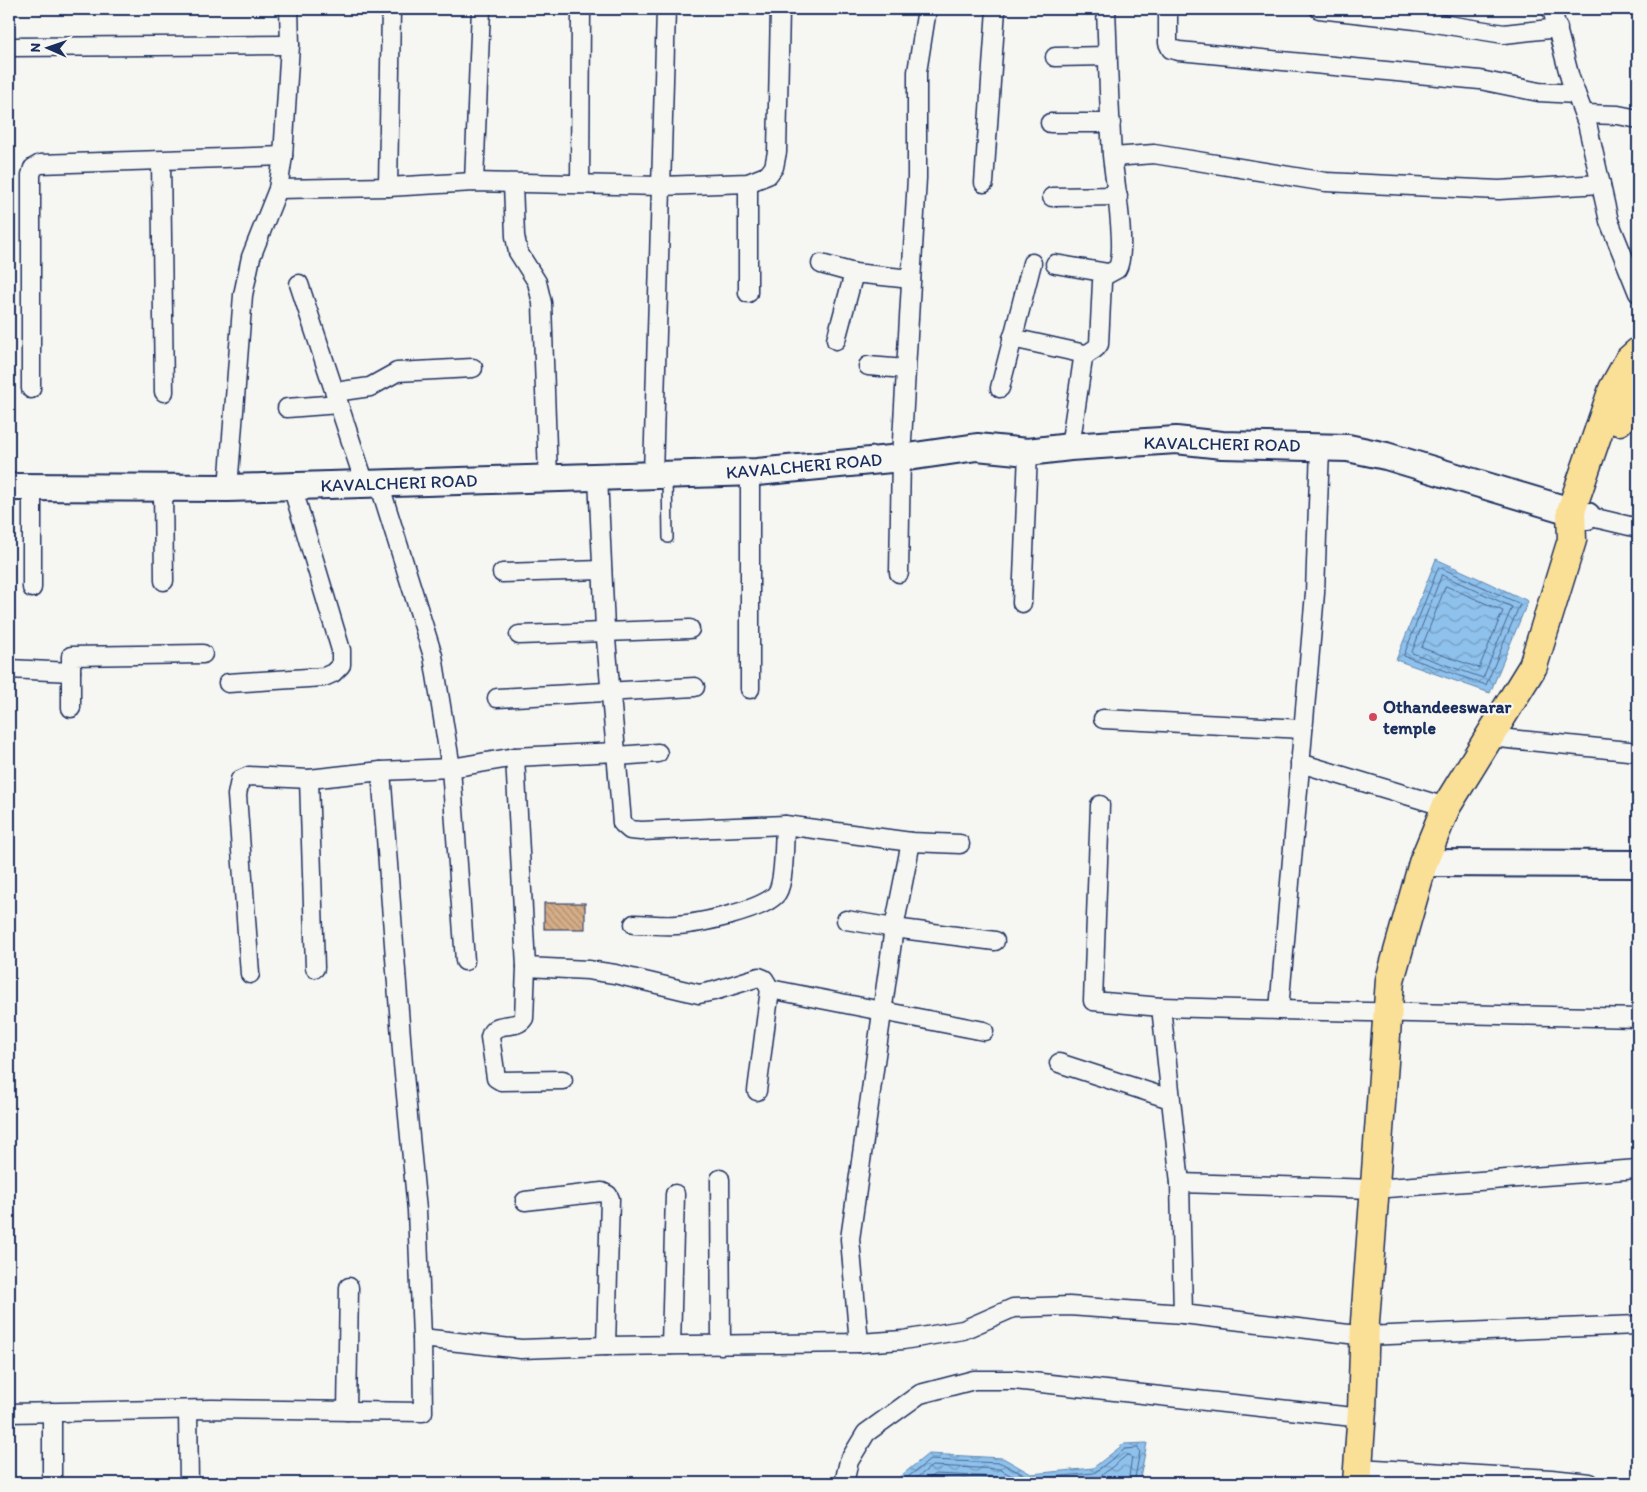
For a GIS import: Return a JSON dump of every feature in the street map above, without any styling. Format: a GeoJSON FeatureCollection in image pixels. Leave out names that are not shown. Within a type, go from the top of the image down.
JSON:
{"type":"FeatureCollection","features":[{"type":"Feature","properties":{"kind":"main road"},"geometry":{"type":"LineString","coordinates":[[1357,1476],[1362,1418],[1374,1189],[1390,980],[1423,863],[1446,806],[1533,666],[1572,540],[1613,389],[1630,360],[1638,352]]}},
{"type":"Feature","properties":{"kind":"main road"},"geometry":{"type":"LineString","coordinates":[[1579,513],[1624,407],[1638,384]]}},
{"type":"Feature","properties":{"kind":"street"},"geometry":{"type":"LineString","coordinates":[[228,488],[243,295],[251,257],[278,189],[283,156],[290,45],[289,9]]}},
{"type":"Feature","properties":{"kind":"street"},"geometry":{"type":"LineString","coordinates":[[388,187],[391,9]]}},
{"type":"Feature","properties":{"kind":"street"},"geometry":{"type":"LineString","coordinates":[[474,182],[481,9]]}},
{"type":"Feature","properties":{"kind":"street"},"geometry":{"type":"LineString","coordinates":[[580,184],[582,9]]}},
{"type":"Feature","properties":{"kind":"street"},"geometry":{"type":"LineString","coordinates":[[660,475],[661,186],[666,9]]}},
{"type":"Feature","properties":{"kind":"street"},"geometry":{"type":"LineString","coordinates":[[278,189],[388,187],[474,182],[661,186],[748,183],[768,175],[774,167],[777,152],[780,9]]}},
{"type":"Feature","properties":{"kind":"street"},"geometry":{"type":"LineString","coordinates":[[900,573],[901,458],[917,178],[917,72],[927,9]]}},
{"type":"Feature","properties":{"kind":"street"},"geometry":{"type":"LineString","coordinates":[[984,183],[996,9]]}},
{"type":"Feature","properties":{"kind":"street"},"geometry":{"type":"LineString","coordinates":[[1070,447],[1083,359],[1086,354],[1094,350],[1099,344],[1102,282],[1104,276],[1118,269],[1120,264],[1120,215],[1112,157],[1106,9]]}},
{"type":"Feature","properties":{"kind":"street"},"geometry":{"type":"LineString","coordinates":[[1319,9],[1416,20],[1452,17],[1504,34],[1558,28]]}},
{"type":"Feature","properties":{"kind":"street"},"geometry":{"type":"LineString","coordinates":[[1552,9],[1570,78],[1587,123],[1609,221],[1638,292]]}},
{"type":"Feature","properties":{"kind":"street"},"geometry":{"type":"LineString","coordinates":[[1168,10],[1168,43],[1171,49],[1179,51],[1480,80],[1539,92],[1576,94]]}},
{"type":"Feature","properties":{"kind":"street"},"geometry":{"type":"LineString","coordinates":[[9,47],[290,45]]}},
{"type":"Feature","properties":{"kind":"street"},"geometry":{"type":"LineString","coordinates":[[1055,57],[1108,56]]}},
{"type":"Feature","properties":{"kind":"street"},"geometry":{"type":"LineString","coordinates":[[1584,114],[1618,115],[1638,119]]}},
{"type":"Feature","properties":{"kind":"street"},"geometry":{"type":"LineString","coordinates":[[1050,123],[1111,123]]}},
{"type":"Feature","properties":{"kind":"street"},"geometry":{"type":"LineString","coordinates":[[1112,157],[1154,154],[1326,182],[1499,190],[1601,184]]}},
{"type":"Feature","properties":{"kind":"street"},"geometry":{"type":"LineString","coordinates":[[31,389],[31,175],[33,168],[40,164],[283,156]]}},
{"type":"Feature","properties":{"kind":"street"},"geometry":{"type":"LineString","coordinates":[[161,161],[164,392]]}},
{"type":"Feature","properties":{"kind":"street"},"geometry":{"type":"LineString","coordinates":[[748,183],[748,293]]}},
{"type":"Feature","properties":{"kind":"street"},"geometry":{"type":"LineString","coordinates":[[513,184],[515,236],[518,252],[536,282],[542,303],[548,478]]}},
{"type":"Feature","properties":{"kind":"street"},"geometry":{"type":"LineString","coordinates":[[1052,196],[1118,196]]}},
{"type":"Feature","properties":{"kind":"street"},"geometry":{"type":"LineString","coordinates":[[1000,388],[1032,263]]}},
{"type":"Feature","properties":{"kind":"street"},"geometry":{"type":"LineString","coordinates":[[821,264],[854,273],[911,280]]}},
{"type":"Feature","properties":{"kind":"street"},"geometry":{"type":"LineString","coordinates":[[1055,264],[1108,273]]}},
{"type":"Feature","properties":{"kind":"street"},"geometry":{"type":"LineString","coordinates":[[836,340],[854,273]]}},
{"type":"Feature","properties":{"kind":"street"},"geometry":{"type":"LineString","coordinates":[[299,284],[337,398],[372,484],[433,656],[451,768],[465,961]]}},
{"type":"Feature","properties":{"kind":"street"},"geometry":{"type":"LineString","coordinates":[[1012,338],[1086,354]]}},
{"type":"Feature","properties":{"kind":"street"},"geometry":{"type":"LineString","coordinates":[[868,366],[906,369]]}},
{"type":"Feature","properties":{"kind":"street"},"geometry":{"type":"LineString","coordinates":[[287,408],[337,398],[370,387],[397,372],[473,368]]}},
{"type":"Feature","properties":{"kind":"street","name":"KAVALCHERI ROAD"},"geometry":{"type":"LineString","coordinates":[[20,487],[228,488],[750,472],[901,458],[977,448],[1028,452],[1070,447],[1176,440],[1222,445],[1348,448],[1386,456],[1579,513]]}},
{"type":"Feature","properties":{"kind":"street"},"geometry":{"type":"LineString","coordinates":[[1278,1010],[1314,593],[1320,446]]}},
{"type":"Feature","properties":{"kind":"street"},"geometry":{"type":"LineString","coordinates":[[1022,603],[1028,452]]}},
{"type":"Feature","properties":{"kind":"street"},"geometry":{"type":"LineString","coordinates":[[750,472],[750,689]]}},
{"type":"Feature","properties":{"kind":"street"},"geometry":{"type":"LineString","coordinates":[[598,477],[605,632],[612,691],[622,823],[630,830],[641,832],[784,824],[911,842],[960,844]]}},
{"type":"Feature","properties":{"kind":"street"},"geometry":{"type":"LineString","coordinates":[[228,683],[324,677],[333,673],[341,665],[341,650],[292,486]]}},
{"type":"Feature","properties":{"kind":"street"},"geometry":{"type":"LineString","coordinates":[[20,487],[32,588]]}},
{"type":"Feature","properties":{"kind":"street"},"geometry":{"type":"LineString","coordinates":[[163,488],[164,581]]}},
{"type":"Feature","properties":{"kind":"street"},"geometry":{"type":"LineString","coordinates":[[1579,513],[1638,528]]}},
{"type":"Feature","properties":{"kind":"street"},"geometry":{"type":"LineString","coordinates":[[502,573],[602,570]]}},
{"type":"Feature","properties":{"kind":"street"},"geometry":{"type":"LineString","coordinates":[[519,635],[690,629]]}},
{"type":"Feature","properties":{"kind":"street"},"geometry":{"type":"LineString","coordinates":[[71,708],[71,656],[203,654]]}},
{"type":"Feature","properties":{"kind":"street"},"geometry":{"type":"LineString","coordinates":[[9,669],[71,672]]}},
{"type":"Feature","properties":{"kind":"street"},"geometry":{"type":"LineString","coordinates":[[498,698],[695,687]]}},
{"type":"Feature","properties":{"kind":"street"},"geometry":{"type":"LineString","coordinates":[[1103,719],[1303,729]]}},
{"type":"Feature","properties":{"kind":"street"},"geometry":{"type":"LineString","coordinates":[[1489,738],[1638,752]]}},
{"type":"Feature","properties":{"kind":"street"},"geometry":{"type":"LineString","coordinates":[[250,974],[237,795],[240,780],[249,776],[309,779],[382,771],[451,768],[515,757],[658,753]]}},
{"type":"Feature","properties":{"kind":"street"},"geometry":{"type":"LineString","coordinates":[[515,757],[526,967],[524,1018],[520,1023],[495,1028],[492,1031],[490,1037],[496,1078],[501,1081],[563,1080]]}},
{"type":"Feature","properties":{"kind":"street"},"geometry":{"type":"LineString","coordinates":[[1300,763],[1446,806]]}},
{"type":"Feature","properties":{"kind":"street"},"geometry":{"type":"LineString","coordinates":[[9,1413],[188,1410],[423,1412],[417,1210],[402,1055],[382,771]]}},
{"type":"Feature","properties":{"kind":"street"},"geometry":{"type":"LineString","coordinates":[[309,779],[314,968]]}},
{"type":"Feature","properties":{"kind":"street"},"geometry":{"type":"LineString","coordinates":[[1100,805],[1093,1000],[1160,1007],[1638,1018]]}},
{"type":"Feature","properties":{"kind":"street"},"geometry":{"type":"LineString","coordinates":[[634,924],[676,925],[713,920],[745,910],[770,899],[778,893],[781,883],[784,824]]}},
{"type":"Feature","properties":{"kind":"street"},"geometry":{"type":"LineString","coordinates":[[859,1343],[850,1239],[894,928],[911,842]]}},
{"type":"Feature","properties":{"kind":"street"},"geometry":{"type":"LineString","coordinates":[[1423,863],[1638,864]]}},
{"type":"Feature","properties":{"kind":"street"},"geometry":{"type":"LineString","coordinates":[[846,920],[995,941]]}},
{"type":"Feature","properties":{"kind":"street"},"geometry":{"type":"LineString","coordinates":[[526,967],[588,970],[615,974],[684,992],[699,994],[759,977],[764,979],[770,989],[757,1091]]}},
{"type":"Feature","properties":{"kind":"street"},"geometry":{"type":"LineString","coordinates":[[770,989],[984,1031]]}},
{"type":"Feature","properties":{"kind":"street"},"geometry":{"type":"LineString","coordinates":[[1160,1007],[1180,1182],[1183,1314]]}},
{"type":"Feature","properties":{"kind":"street"},"geometry":{"type":"LineString","coordinates":[[1060,1063],[1170,1099]]}},
{"type":"Feature","properties":{"kind":"street"},"geometry":{"type":"LineString","coordinates":[[1180,1182],[1374,1189],[1638,1169]]}},
{"type":"Feature","properties":{"kind":"street"},"geometry":{"type":"LineString","coordinates":[[720,1179],[720,1345]]}},
{"type":"Feature","properties":{"kind":"street"},"geometry":{"type":"LineString","coordinates":[[525,1201],[602,1192],[608,1195],[610,1199],[606,1346]]}},
{"type":"Feature","properties":{"kind":"street"},"geometry":{"type":"LineString","coordinates":[[671,1345],[675,1194]]}},
{"type":"Feature","properties":{"kind":"street"},"geometry":{"type":"LineString","coordinates":[[348,1411],[349,1287]]}},
{"type":"Feature","properties":{"kind":"street"},"geometry":{"type":"LineString","coordinates":[[422,1338],[521,1349],[859,1343],[904,1340],[963,1330],[1013,1308],[1069,1306],[1183,1314],[1365,1336],[1638,1325]]}},
{"type":"Feature","properties":{"kind":"street"},"geometry":{"type":"LineString","coordinates":[[844,1483],[848,1461],[866,1433],[920,1394],[974,1380],[1014,1380],[1362,1418]]}},
{"type":"Feature","properties":{"kind":"street"},"geometry":{"type":"LineString","coordinates":[[188,1410],[189,1483]]}},
{"type":"Feature","properties":{"kind":"street"},"geometry":{"type":"LineString","coordinates":[[52,1412],[52,1483]]}},
{"type":"Feature","properties":{"kind":"street"},"geometry":{"type":"LineString","coordinates":[[1357,1476],[1541,1479],[1590,1483]]}},
{"type":"Feature","properties":{"kind":"lane"},"geometry":{"type":"LineString","coordinates":[[660,475],[668,538]]}},
{"type":"Feature","properties":{"kind":"water"},"geometry":{"type":"Polygon","coordinates":[[[1436,559],[1528,601],[1490,693],[1396,660],[1436,559]]]}},
{"type":"Feature","properties":{"kind":"water"},"geometry":{"type":"Polygon","coordinates":[[[1147,1443],[1139,1483],[892,1483],[928,1454],[1003,1458],[1031,1474],[1093,1468],[1124,1444],[1147,1443]]]}},
{"type":"Feature","properties":{"kind":"building"},"geometry":{"type":"Polygon","coordinates":[[[544,903],[585,903],[585,929],[544,929],[544,903]]]}},
{"type":"Feature","properties":{"kind":"place","name":"Othandeeswarar temple"},"geometry":{"type":"Point","coordinates":[1373,717]}}]}
